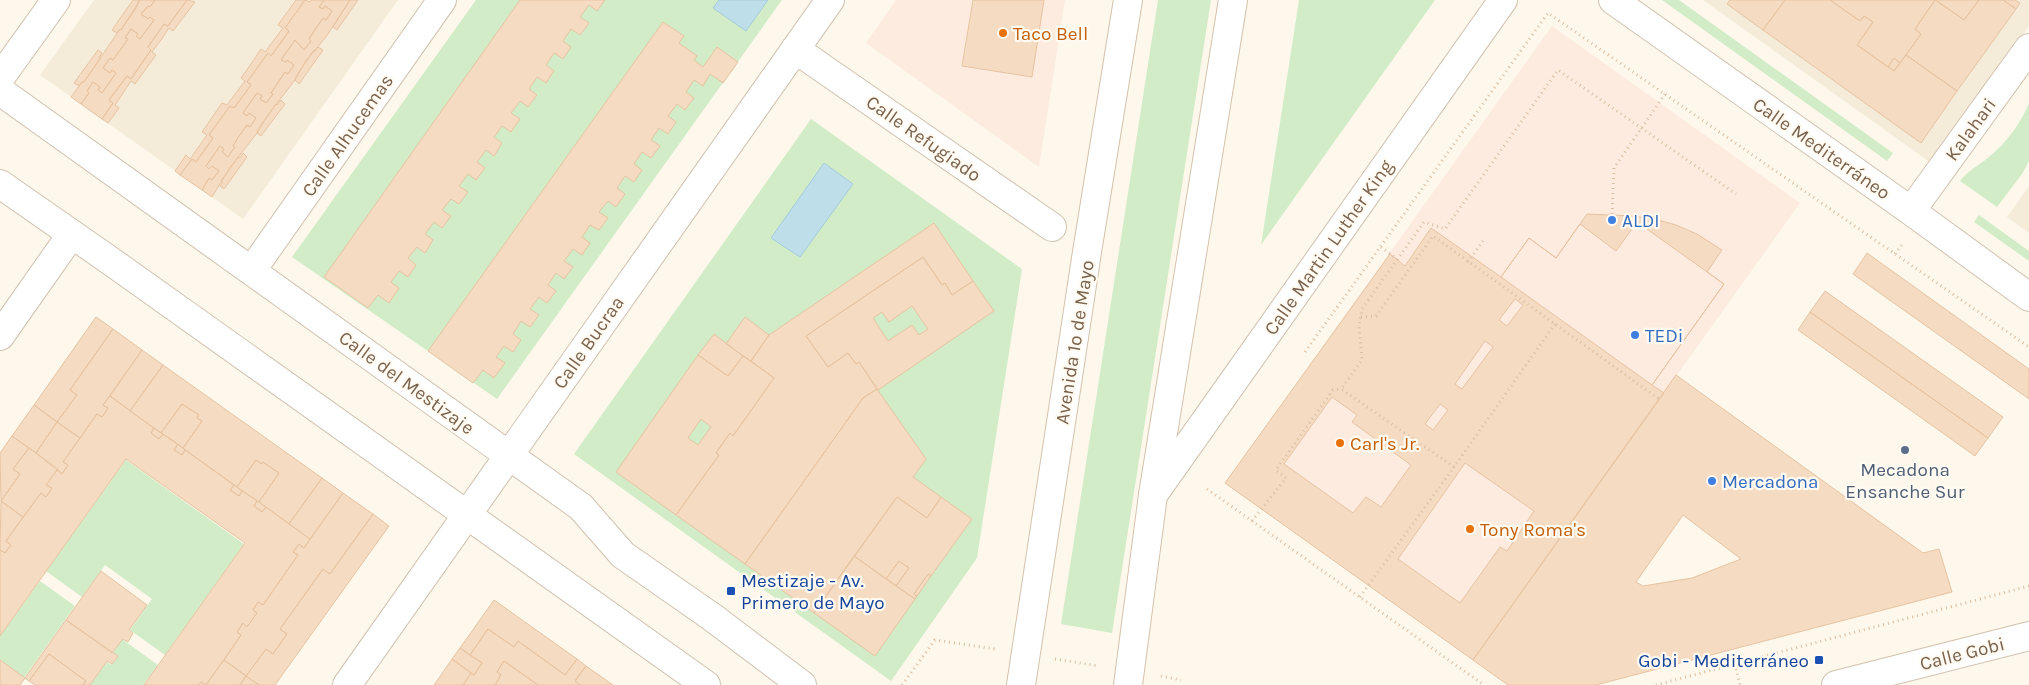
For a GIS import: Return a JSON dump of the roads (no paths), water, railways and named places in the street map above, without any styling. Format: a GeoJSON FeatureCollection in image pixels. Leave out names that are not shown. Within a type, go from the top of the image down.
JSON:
{"type":"FeatureCollection","features":[{"type":"Feature","properties":{"kind":"street"},"geometry":{"type":"LineString","coordinates":[[0,78],[56,0]]}},
{"type":"Feature","properties":{"kind":"street","name":"Calle Alhucemas"},"geometry":{"type":"LineString","coordinates":[[252,270],[442,0]]}},
{"type":"Feature","properties":{"kind":"street","name":"Calle Bucraa"},"geometry":{"type":"LineString","coordinates":[[347,685],[468,516],[557,386],[830,0]]}},
{"type":"Feature","properties":{"kind":"street","name":"Avenida 1º de Mayo"},"geometry":{"type":"LineString","coordinates":[[1022,685],[1089,242],[1128,0]]}},
{"type":"Feature","properties":{"kind":"street"},"geometry":{"type":"LineString","coordinates":[[1128,685],[1153,495],[1233,0]]}},
{"type":"Feature","properties":{"kind":"street","name":"Calle Martin Luther King"},"geometry":{"type":"LineString","coordinates":[[1153,495],[1503,0]]}},
{"type":"Feature","properties":{"kind":"street","name":"Calle Mediterráneo"},"geometry":{"type":"LineString","coordinates":[[1613,0],[1911,210],[2029,297]]}},
{"type":"Feature","properties":{"kind":"street","name":"Kalahari"},"geometry":{"type":"LineString","coordinates":[[1911,210],[2029,48]]}},
{"type":"Feature","properties":{"kind":"street","name":"Calle Refugiado"},"geometry":{"type":"LineString","coordinates":[[796,49],[1052,227]]}},
{"type":"Feature","properties":{"kind":"street","name":"Calle del Mestizaje"},"geometry":{"type":"LineString","coordinates":[[0,91],[581,507],[622,555],[712,617],[802,685]]}},
{"type":"Feature","properties":{"kind":"street"},"geometry":{"type":"LineString","coordinates":[[0,184],[706,685]]}},
{"type":"Feature","properties":{"kind":"street"},"geometry":{"type":"LineString","coordinates":[[0,336],[71,234]]}},
{"type":"Feature","properties":{"kind":"street","name":"Calle Gobi"},"geometry":{"type":"LineString","coordinates":[[1836,685],[2029,636]]}},
{"type":"Feature","properties":{"kind":"water"},"geometry":{"type":"Polygon","coordinates":[[[719,0],[768,0],[746,31],[713,8],[719,0]]]}},
{"type":"Feature","properties":{"kind":"water"},"geometry":{"type":"Polygon","coordinates":[[[824,163],[853,184],[800,257],[771,238],[824,163]]]}},
{"type":"Feature","properties":{"kind":"place","name":"Taco Bell"},"geometry":{"type":"Point","coordinates":[1003,33]}},
{"type":"Feature","properties":{"kind":"place","name":"ALDI"},"geometry":{"type":"Point","coordinates":[1612,220]}},
{"type":"Feature","properties":{"kind":"place","name":"TEDi"},"geometry":{"type":"Point","coordinates":[1635,335]}},
{"type":"Feature","properties":{"kind":"place","name":"Carl's Jr."},"geometry":{"type":"Point","coordinates":[1340,443]}},
{"type":"Feature","properties":{"kind":"place","name":"Mecadona Ensanche Sur"},"geometry":{"type":"Point","coordinates":[1905,450]}},
{"type":"Feature","properties":{"kind":"place","name":"Mercadona"},"geometry":{"type":"Point","coordinates":[1712,481]}},
{"type":"Feature","properties":{"kind":"place","name":"Tony Roma's"},"geometry":{"type":"Point","coordinates":[1470,529]}},
{"type":"Feature","properties":{"kind":"place","name":"Mestizaje - Av. Primero de Mayo"},"geometry":{"type":"Point","coordinates":[731,591]}},
{"type":"Feature","properties":{"kind":"place","name":"Gobi - Mediterráneo"},"geometry":{"type":"Point","coordinates":[1819,660]}}]}
